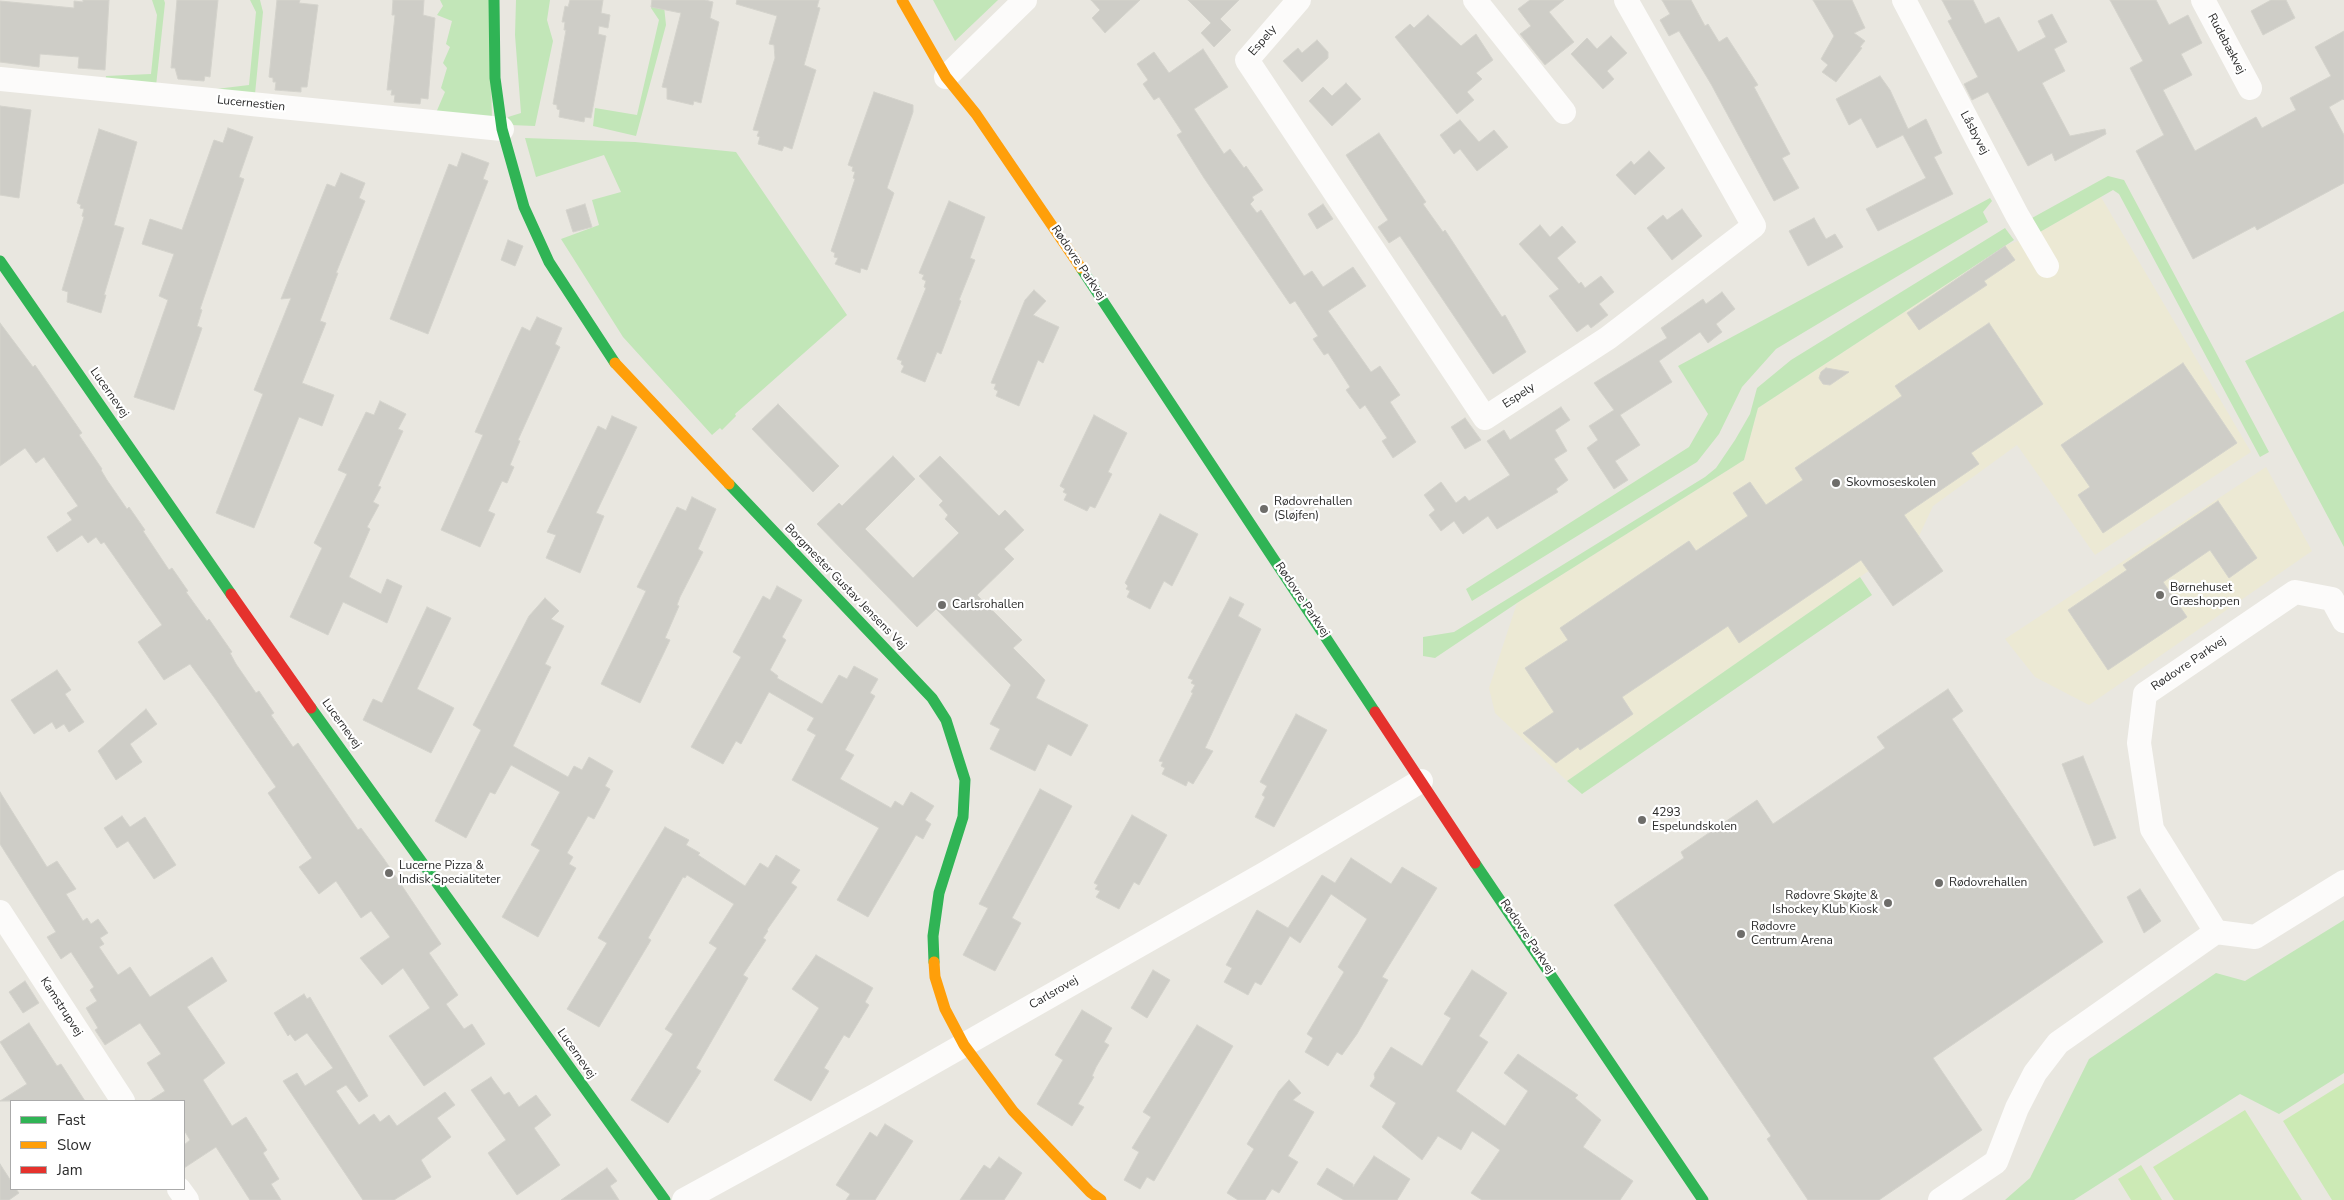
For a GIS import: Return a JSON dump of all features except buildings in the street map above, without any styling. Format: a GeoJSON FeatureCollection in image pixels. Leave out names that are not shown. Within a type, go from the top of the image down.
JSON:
{"type":"FeatureCollection","features":[{"type":"Feature","properties":{"kind":"street","name":"Borgmester Gustav Jensens Vej"},"geometry":{"type":"LineString","coordinates":[[494,0],[495,78],[502,129],[524,207],[549,262],[580,314],[618,366],[932,698],[946,720],[965,780],[963,817],[939,893],[933,936],[934,970],[945,1008],[964,1044],[1013,1111],[1090,1192],[1101,1200]]}},
{"type":"Feature","properties":{"kind":"street","name":"Rødovre Parkvej"},"geometry":{"type":"LineString","coordinates":[[902,0],[946,77],[976,114],[1048,219],[1421,781],[1703,1200]]}},
{"type":"Feature","properties":{"kind":"street"},"geometry":{"type":"LineString","coordinates":[[946,77],[1025,0]]}},
{"type":"Feature","properties":{"kind":"street","name":"Espely"},"geometry":{"type":"LineString","coordinates":[[1299,0],[1247,60],[1484,418],[1608,338],[1754,226],[1626,0]]}},
{"type":"Feature","properties":{"kind":"street"},"geometry":{"type":"LineString","coordinates":[[1476,0],[1564,112]]}},
{"type":"Feature","properties":{"kind":"street","name":"Låsbyvej"},"geometry":{"type":"LineString","coordinates":[[1904,0],[2017,215],[2047,266]]}},
{"type":"Feature","properties":{"kind":"street","name":"Rudebækvej"},"geometry":{"type":"LineString","coordinates":[[2203,0],[2250,88]]}},
{"type":"Feature","properties":{"kind":"street","name":"Lucernestien"},"geometry":{"type":"LineString","coordinates":[[0,80],[502,129]]}},
{"type":"Feature","properties":{"kind":"street","name":"Lucernevej"},"geometry":{"type":"LineString","coordinates":[[0,261],[262,640],[665,1200]]}},
{"type":"Feature","properties":{"kind":"street","name":"Rødovre Parkvej"},"geometry":{"type":"LineString","coordinates":[[2216,932],[2152,829],[2139,743],[2145,694],[2295,592],[2332,599],[2344,621]]}},
{"type":"Feature","properties":{"kind":"street","name":"Carlsrovej"},"geometry":{"type":"LineString","coordinates":[[684,1200],[1266,873],[1421,781]]}},
{"type":"Feature","properties":{"kind":"street"},"geometry":{"type":"LineString","coordinates":[[1940,1200],[1996,1162],[2017,1108],[2035,1073],[2058,1043],[2216,932],[2255,937],[2344,882]]}},
{"type":"Feature","properties":{"kind":"street","name":"Kamstrupvej"},"geometry":{"type":"LineString","coordinates":[[0,912],[121,1100]]}},
{"type":"Feature","properties":{"kind":"shaded area","name":"Skovmoseskolen"},"geometry":{"type":"Polygon","coordinates":[[[2101,197],[2251,452],[2095,555],[2017,445],[1933,506],[1919,536],[1567,781],[1495,713],[1489,688],[1517,603],[1744,460],[1758,408],[2005,246],[2040,232],[2101,197]]]}},
{"type":"Feature","properties":{"kind":"shaded area","name":"Børnehuset Græshoppen"},"geometry":{"type":"Polygon","coordinates":[[[2266,467],[2312,551],[2089,705],[2035,677],[2005,639],[2266,467]]]}},
{"type":"Feature","properties":{"kind":"green space"},"geometry":{"type":"Polygon","coordinates":[[[152,0],[164,0],[165,3],[156,86],[105,82],[106,76],[151,74],[157,15],[152,0]]]}},
{"type":"Feature","properties":{"kind":"green space"},"geometry":{"type":"Polygon","coordinates":[[[250,0],[260,0],[263,12],[255,94],[216,89],[249,85],[256,12],[250,0]]]}},
{"type":"Feature","properties":{"kind":"green space"},"geometry":{"type":"Polygon","coordinates":[[[440,0],[489,0],[492,119],[435,115],[445,92],[441,88],[447,68],[443,63],[450,47],[446,44],[452,21],[437,15],[443,6],[440,0]]]}},
{"type":"Feature","properties":{"kind":"green space"},"geometry":{"type":"Polygon","coordinates":[[[516,0],[550,0],[547,20],[553,41],[535,126],[510,125],[508,117],[521,113],[515,35],[516,0]]]}},
{"type":"Feature","properties":{"kind":"green space"},"geometry":{"type":"Polygon","coordinates":[[[653,0],[664,6],[666,25],[636,136],[593,126],[595,108],[637,115],[659,20],[651,8],[653,0]]]}},
{"type":"Feature","properties":{"kind":"green space"},"geometry":{"type":"Polygon","coordinates":[[[933,0],[998,0],[955,41],[933,0]]]}},
{"type":"Feature","properties":{"kind":"green space"},"geometry":{"type":"Polygon","coordinates":[[[525,138],[635,142],[736,152],[847,315],[735,414],[736,416],[722,430],[720,428],[712,435],[623,337],[561,239],[599,225],[592,200],[621,192],[604,155],[536,177],[525,138]]]}},
{"type":"Feature","properties":{"kind":"green space"},"geometry":{"type":"Polygon","coordinates":[[[2108,176],[2124,180],[2269,452],[2260,457],[2119,194],[2113,190],[2040,232],[2032,218],[2108,176]]]}},
{"type":"Feature","properties":{"kind":"green space"},"geometry":{"type":"Polygon","coordinates":[[[1990,198],[1992,201],[1983,212],[1988,222],[1776,349],[1742,387],[1719,434],[1697,462],[1472,601],[1466,589],[1689,447],[1708,414],[1678,366],[1990,198]]]}},
{"type":"Feature","properties":{"kind":"green space"},"geometry":{"type":"Polygon","coordinates":[[[2005,228],[2014,240],[1758,408],[1744,460],[1517,603],[1435,658],[1423,656],[1423,637],[1454,632],[1705,477],[1716,468],[1735,440],[1750,414],[1757,388],[1791,360],[2005,228]]]}},
{"type":"Feature","properties":{"kind":"green space"},"geometry":{"type":"Polygon","coordinates":[[[2344,311],[2344,547],[2245,361],[2344,311]]]}},
{"type":"Feature","properties":{"kind":"green space"},"geometry":{"type":"Polygon","coordinates":[[[1860,577],[1872,595],[1582,794],[1567,781],[1860,577]]]}},
{"type":"Feature","properties":{"kind":"green space"},"geometry":{"type":"Polygon","coordinates":[[[2344,920],[2344,1073],[2279,1114],[2240,1094],[2074,1200],[2005,1200],[2030,1178],[2089,1059],[2216,973],[2245,981],[2344,920]]]}},
{"type":"Feature","properties":{"kind":"green space"},"geometry":{"type":"Polygon","coordinates":[[[2344,1083],[2344,1200],[2332,1200],[2283,1121],[2344,1083]]]}},
{"type":"Feature","properties":{"kind":"green space"},"geometry":{"type":"Polygon","coordinates":[[[2245,1110],[2302,1200],[2174,1200],[2153,1167],[2245,1110]]]}},
{"type":"Feature","properties":{"kind":"green space"},"geometry":{"type":"Polygon","coordinates":[[[2141,1165],[2162,1200],[2131,1200],[2118,1179],[2141,1165]]]}},
{"type":"Feature","properties":{"kind":"traffic: fast"},"geometry":{"type":"LineString","coordinates":[[494,0],[495,78],[502,129],[524,207],[549,262],[615,363]]}},
{"type":"Feature","properties":{"kind":"traffic: fast"},"geometry":{"type":"LineString","coordinates":[[0,261],[231,594]]}},
{"type":"Feature","properties":{"kind":"traffic: fast"},"geometry":{"type":"LineString","coordinates":[[1081,268],[1375,712]]}},
{"type":"Feature","properties":{"kind":"traffic: fast"},"geometry":{"type":"LineString","coordinates":[[729,484],[932,698],[946,720],[965,780],[963,817],[939,893],[933,936],[934,962]]}},
{"type":"Feature","properties":{"kind":"traffic: fast"},"geometry":{"type":"LineString","coordinates":[[311,708],[665,1200]]}},
{"type":"Feature","properties":{"kind":"traffic: fast"},"geometry":{"type":"LineString","coordinates":[[1475,863],[1703,1200]]}},
{"type":"Feature","properties":{"kind":"traffic: slow"},"geometry":{"type":"LineString","coordinates":[[902,0],[946,77],[976,114],[1081,268]]}},
{"type":"Feature","properties":{"kind":"traffic: slow"},"geometry":{"type":"LineString","coordinates":[[615,363],[729,484]]}},
{"type":"Feature","properties":{"kind":"traffic: slow"},"geometry":{"type":"LineString","coordinates":[[934,962],[935,977],[945,1009],[964,1045],[1013,1111],[1090,1192],[1101,1200]]}},
{"type":"Feature","properties":{"kind":"traffic: jam"},"geometry":{"type":"LineString","coordinates":[[231,594],[311,708]]}},
{"type":"Feature","properties":{"kind":"traffic: jam"},"geometry":{"type":"LineString","coordinates":[[1375,712],[1475,863]]}},
{"type":"Feature","properties":{"kind":"place","name":"Skovmoseskolen"},"geometry":{"type":"Point","coordinates":[1836,483]}},
{"type":"Feature","properties":{"kind":"place","name":"Rødovrehallen (Sløjfen)"},"geometry":{"type":"Point","coordinates":[1264,509]}},
{"type":"Feature","properties":{"kind":"place","name":"Børnehuset Græshoppen"},"geometry":{"type":"Point","coordinates":[2160,595]}},
{"type":"Feature","properties":{"kind":"place","name":"Carlsrohallen"},"geometry":{"type":"Point","coordinates":[942,605]}},
{"type":"Feature","properties":{"kind":"place","name":"4293 Espelundskolen"},"geometry":{"type":"Point","coordinates":[1642,820]}},
{"type":"Feature","properties":{"kind":"place","name":"Lucerne Pizza & Indisk Specialiteter"},"geometry":{"type":"Point","coordinates":[389,873]}},
{"type":"Feature","properties":{"kind":"place","name":"Rødovrehallen"},"geometry":{"type":"Point","coordinates":[1939,883]}},
{"type":"Feature","properties":{"kind":"place","name":"Rødovre Skøjte & Ishockey Klub Kiosk"},"geometry":{"type":"Point","coordinates":[1888,903]}},
{"type":"Feature","properties":{"kind":"place","name":"Rødovre Centrum Arena"},"geometry":{"type":"Point","coordinates":[1741,934]}}]}
